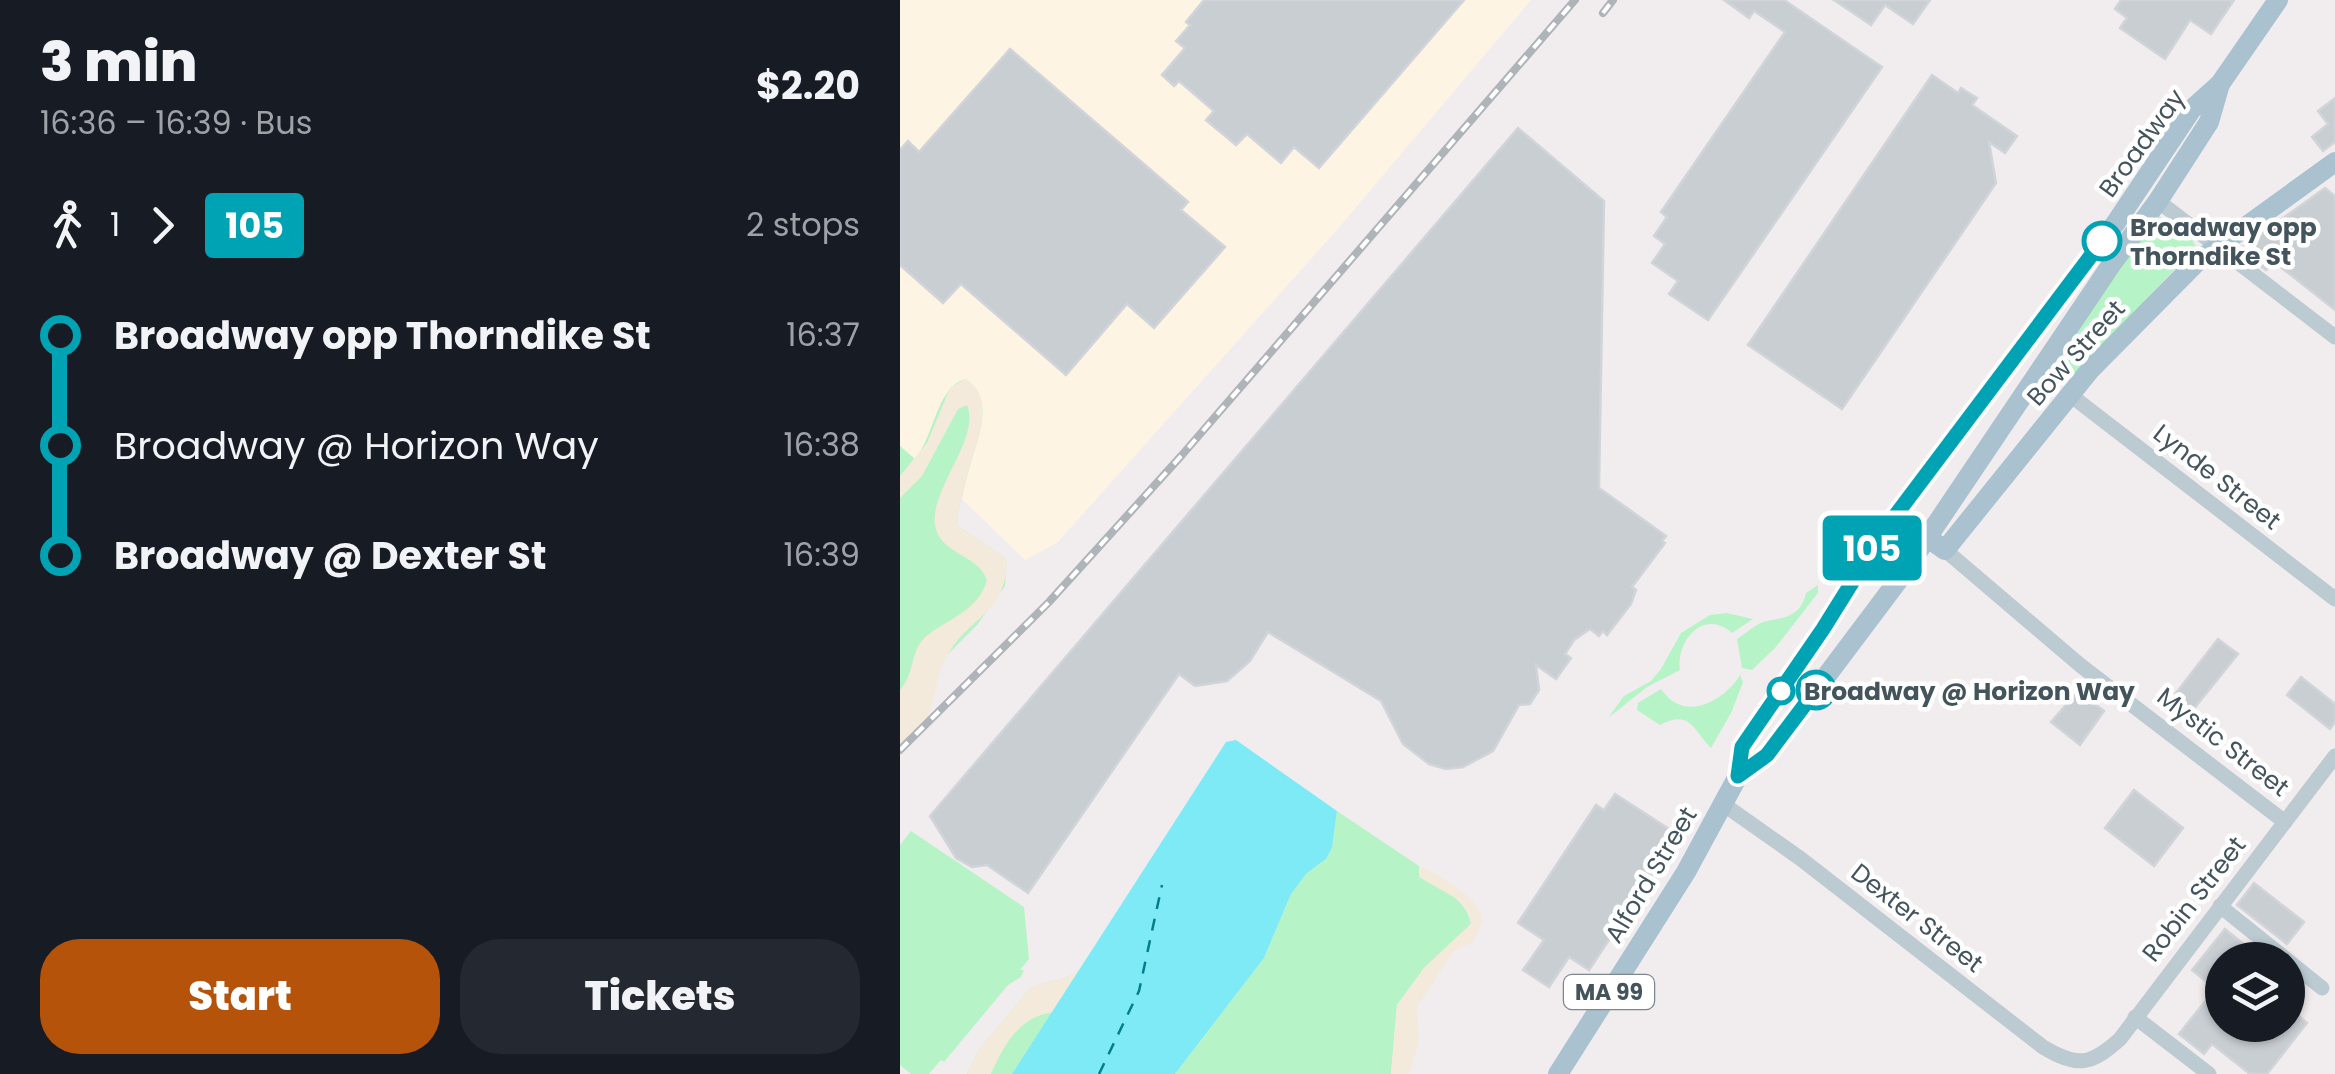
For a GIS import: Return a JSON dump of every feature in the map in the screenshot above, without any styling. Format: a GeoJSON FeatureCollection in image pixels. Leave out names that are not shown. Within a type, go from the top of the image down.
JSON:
{"type":"FeatureCollection","features":[{"type":"Feature","properties":{"kind":"main road","name":"Broadway"},"geometry":{"type":"LineString","coordinates":[[1723,804],[1738,776],[1742,747],[1886,528],[2115,224],[2192,109],[2220,84],[2278,0]]}},
{"type":"Feature","properties":{"kind":"main road","name":"Broadway"},"geometry":{"type":"LineString","coordinates":[[1738,776],[1767,755],[1889,592],[2158,201],[2209,122],[2220,84]]}},
{"type":"Feature","properties":{"kind":"main road","name":"Bow Street"},"geometry":{"type":"LineString","coordinates":[[1945,550],[2110,349],[2217,246],[2335,162]]}},
{"type":"Feature","properties":{"kind":"main road"},"geometry":{"type":"LineString","coordinates":[[1925,536],[1945,550]]}},
{"type":"Feature","properties":{"kind":"main road","name":"Alford Street"},"geometry":{"type":"LineString","coordinates":[[1558,1074],[1686,872],[1723,804]]}},
{"type":"Feature","properties":{"kind":"street"},"geometry":{"type":"LineString","coordinates":[[2158,201],[2335,338]]}},
{"type":"Feature","properties":{"kind":"street","name":"Lynde Street"},"geometry":{"type":"LineString","coordinates":[[2070,394],[2335,599]]}},
{"type":"Feature","properties":{"kind":"street","name":"Mystic Street"},"geometry":{"type":"LineString","coordinates":[[1945,550],[2080,665],[2285,822]]}},
{"type":"Feature","properties":{"kind":"street","name":"Robin Street"},"geometry":{"type":"LineString","coordinates":[[2085,1061],[2103,1055],[2120,1039],[2335,756]]}},
{"type":"Feature","properties":{"kind":"street","name":"Dexter Street"},"geometry":{"type":"LineString","coordinates":[[1723,804],[1801,859],[2044,1047],[2064,1059],[2085,1061]]}},
{"type":"Feature","properties":{"kind":"street"},"geometry":{"type":"LineString","coordinates":[[2220,906],[2322,988]]}},
{"type":"Feature","properties":{"kind":"street"},"geometry":{"type":"LineString","coordinates":[[2135,1017],[2209,1074]]}},
{"type":"Feature","properties":{"kind":"shaded area"},"geometry":{"type":"Polygon","coordinates":[[[900,0],[1531,0],[1336,231],[1057,543],[1025,560],[900,446],[900,0]]]}},
{"type":"Feature","properties":{"kind":"green space"},"geometry":{"type":"Polygon","coordinates":[[[2158,215],[2196,247],[2076,373],[2066,379],[2050,369],[2158,215]]]}},
{"type":"Feature","properties":{"kind":"green space"},"geometry":{"type":"Polygon","coordinates":[[[965,379],[979,395],[982,416],[957,514],[958,526],[1004,557],[1005,586],[977,625],[947,655],[936,678],[928,715],[900,757],[900,446],[915,459],[941,402],[955,384],[965,379]]]}},
{"type":"Feature","properties":{"kind":"green space"},"geometry":{"type":"Polygon","coordinates":[[[1818,585],[1818,593],[1775,648],[1752,670],[1742,668],[1737,639],[1759,624],[1792,614],[1806,593],[1818,585]]]}},
{"type":"Feature","properties":{"kind":"green space"},"geometry":{"type":"Polygon","coordinates":[[[1727,613],[1753,619],[1732,633],[1712,624],[1694,631],[1682,648],[1680,670],[1647,687],[1608,718],[1624,696],[1651,681],[1681,633],[1710,615],[1727,613]]]}},
{"type":"Feature","properties":{"kind":"green space"},"geometry":{"type":"Polygon","coordinates":[[[1740,675],[1743,682],[1732,711],[1711,748],[1685,721],[1660,725],[1637,710],[1638,703],[1661,689],[1680,705],[1703,705],[1724,693],[1740,675]]]}},
{"type":"Feature","properties":{"kind":"green space"},"geometry":{"type":"Polygon","coordinates":[[[1337,811],[1419,866],[1420,877],[1458,901],[1471,924],[1424,968],[1397,1005],[1391,1074],[1175,1074],[1264,958],[1291,894],[1307,873],[1326,859],[1332,848],[1337,811]]]}},
{"type":"Feature","properties":{"kind":"green space"},"geometry":{"type":"Polygon","coordinates":[[[911,831],[1024,907],[1029,959],[1020,970],[1024,970],[1021,977],[1008,985],[944,1062],[941,1060],[929,1074],[911,1074],[900,1065],[900,845],[911,831]]]}},
{"type":"Feature","properties":{"kind":"green space"},"geometry":{"type":"Polygon","coordinates":[[[1082,968],[1012,1074],[967,1074],[978,1051],[1030,988],[1070,976],[1082,968]]]}},
{"type":"Feature","properties":{"kind":"sand"},"geometry":{"type":"Polygon","coordinates":[[[965,379],[979,395],[982,416],[957,514],[958,526],[1004,557],[1005,578],[994,603],[945,659],[927,716],[900,757],[900,690],[918,646],[971,606],[987,580],[975,564],[944,542],[935,525],[940,495],[967,433],[967,405],[958,409],[922,476],[900,498],[900,476],[927,443],[950,388],[965,379]]]}},
{"type":"Feature","properties":{"kind":"sand"},"geometry":{"type":"Polygon","coordinates":[[[1419,866],[1465,894],[1480,910],[1482,921],[1473,942],[1454,951],[1417,1007],[1419,1042],[1409,1074],[1391,1074],[1397,1005],[1424,968],[1471,924],[1469,912],[1459,900],[1419,877],[1419,866]]]}},
{"type":"Feature","properties":{"kind":"sand"},"geometry":{"type":"Polygon","coordinates":[[[1082,968],[1054,1012],[1031,1019],[1014,1034],[991,1074],[967,1074],[978,1051],[1030,988],[1070,976],[1082,968]]]}},
{"type":"Feature","properties":{"kind":"water"},"geometry":{"type":"Polygon","coordinates":[[[1236,740],[1337,811],[1332,848],[1291,894],[1264,958],[1175,1074],[1012,1074],[1226,742],[1236,740]]]}},
{"type":"Feature","properties":{"kind":"building"},"geometry":{"type":"Polygon","coordinates":[[[1204,0],[1464,0],[1319,168],[1294,147],[1281,163],[1247,134],[1236,145],[1206,120],[1214,111],[1179,81],[1174,86],[1162,75],[1185,48],[1176,41],[1204,0]]]}},
{"type":"Feature","properties":{"kind":"building"},"geometry":{"type":"Polygon","coordinates":[[[1724,0],[1784,0],[1882,67],[1708,320],[1669,294],[1678,281],[1652,263],[1665,244],[1654,236],[1667,217],[1661,212],[1785,32],[1754,11],[1749,18],[1724,0]]]}},
{"type":"Feature","properties":{"kind":"building"},"geometry":{"type":"Polygon","coordinates":[[[1834,0],[1930,0],[1913,24],[1885,5],[1871,25],[1834,0]]]}},
{"type":"Feature","properties":{"kind":"building"},"geometry":{"type":"Polygon","coordinates":[[[2121,0],[2234,0],[2211,34],[2190,20],[2165,59],[2120,28],[2127,18],[2115,9],[2121,0]]]}},
{"type":"Feature","properties":{"kind":"building"},"geometry":{"type":"Polygon","coordinates":[[[1010,49],[1188,202],[1181,210],[1225,247],[1154,328],[1127,304],[1066,375],[961,284],[943,303],[900,265],[900,150],[908,141],[919,152],[1010,49]]]}},
{"type":"Feature","properties":{"kind":"building"},"geometry":{"type":"Polygon","coordinates":[[[1932,75],[1958,93],[1961,88],[1977,98],[1972,105],[2017,136],[2005,153],[1989,142],[1996,183],[1842,409],[1748,345],[1932,75]]]}},
{"type":"Feature","properties":{"kind":"building"},"geometry":{"type":"Polygon","coordinates":[[[2335,98],[2335,142],[2323,151],[2312,137],[2328,124],[2318,111],[2335,98]]]}},
{"type":"Feature","properties":{"kind":"building"},"geometry":{"type":"Polygon","coordinates":[[[1518,128],[1604,201],[1599,488],[1666,536],[1662,541],[1665,543],[1632,587],[1636,590],[1631,604],[1607,635],[1603,631],[1599,636],[1590,629],[1574,640],[1565,654],[1571,658],[1556,679],[1536,665],[1539,690],[1530,704],[1519,705],[1493,751],[1463,767],[1446,769],[1429,764],[1403,744],[1381,701],[1268,632],[1250,661],[1227,681],[1195,686],[1179,674],[1028,893],[987,865],[972,867],[956,858],[930,816],[1518,128]]]}},
{"type":"Feature","properties":{"kind":"building"},"geometry":{"type":"Polygon","coordinates":[[[2325,188],[2335,196],[2335,310],[2273,261],[2266,270],[2240,249],[2325,188]]]}},
{"type":"Feature","properties":{"kind":"building"},"geometry":{"type":"Polygon","coordinates":[[[2218,639],[2238,654],[2188,716],[2169,702],[2218,639]]]}},
{"type":"Feature","properties":{"kind":"building"},"geometry":{"type":"Polygon","coordinates":[[[2301,677],[2335,704],[2335,722],[2330,729],[2287,695],[2301,677]]]}},
{"type":"Feature","properties":{"kind":"building"},"geometry":{"type":"Polygon","coordinates":[[[2078,691],[2104,711],[2080,745],[2051,722],[2078,691]]]}},
{"type":"Feature","properties":{"kind":"building"},"geometry":{"type":"Polygon","coordinates":[[[2134,790],[2183,828],[2154,866],[2105,828],[2134,790]]]}},
{"type":"Feature","properties":{"kind":"building"},"geometry":{"type":"Polygon","coordinates":[[[1615,794],[1672,831],[1662,847],[1668,851],[1589,970],[1569,957],[1549,987],[1523,970],[1544,940],[1518,923],[1596,805],[1604,810],[1615,794]]]}},
{"type":"Feature","properties":{"kind":"building"},"geometry":{"type":"Polygon","coordinates":[[[2254,883],[2304,922],[2284,942],[2237,905],[2254,883]]]}},
{"type":"Feature","properties":{"kind":"building"},"geometry":{"type":"Polygon","coordinates":[[[2225,929],[2241,942],[2215,942],[2225,929]]]}},
{"type":"Feature","properties":{"kind":"building"},"geometry":{"type":"Polygon","coordinates":[[[2205,954],[2205,981],[2192,970],[2205,954]]]}},
{"type":"Feature","properties":{"kind":"building"},"geometry":{"type":"Polygon","coordinates":[[[2205,1002],[2205,1042],[2292,1042],[2267,1074],[2250,1074],[2212,1044],[2204,1054],[2179,1034],[2205,1002]]]}},
{"type":"Feature","properties":{"kind":"ferry route"},"geometry":{"type":"LineString","coordinates":[[1099,1074],[1139,991],[1162,885]]}},
{"type":"Feature","properties":{"kind":"railway"},"geometry":{"type":"LineString","coordinates":[[900,750],[1049,602],[1182,455],[1575,0]]}},
{"type":"Feature","properties":{"kind":"railway"},"geometry":{"type":"LineString","coordinates":[[1603,13],[1613,0]]}},
{"type":"Feature","properties":{"kind":"bus line","name":"105"},"geometry":{"type":"LineString","coordinates":[[1816,690],[1767,755],[1738,776],[1742,747],[1886,528],[2102,241]]}},
{"type":"Feature","properties":{"kind":"place","name":"Broadway opp Thorndike St"},"geometry":{"type":"Point","coordinates":[2102,241]}},
{"type":"Feature","properties":{"kind":"place","name":"Broadway @ Horizon Way"},"geometry":{"type":"Point","coordinates":[1781,691]}}]}
